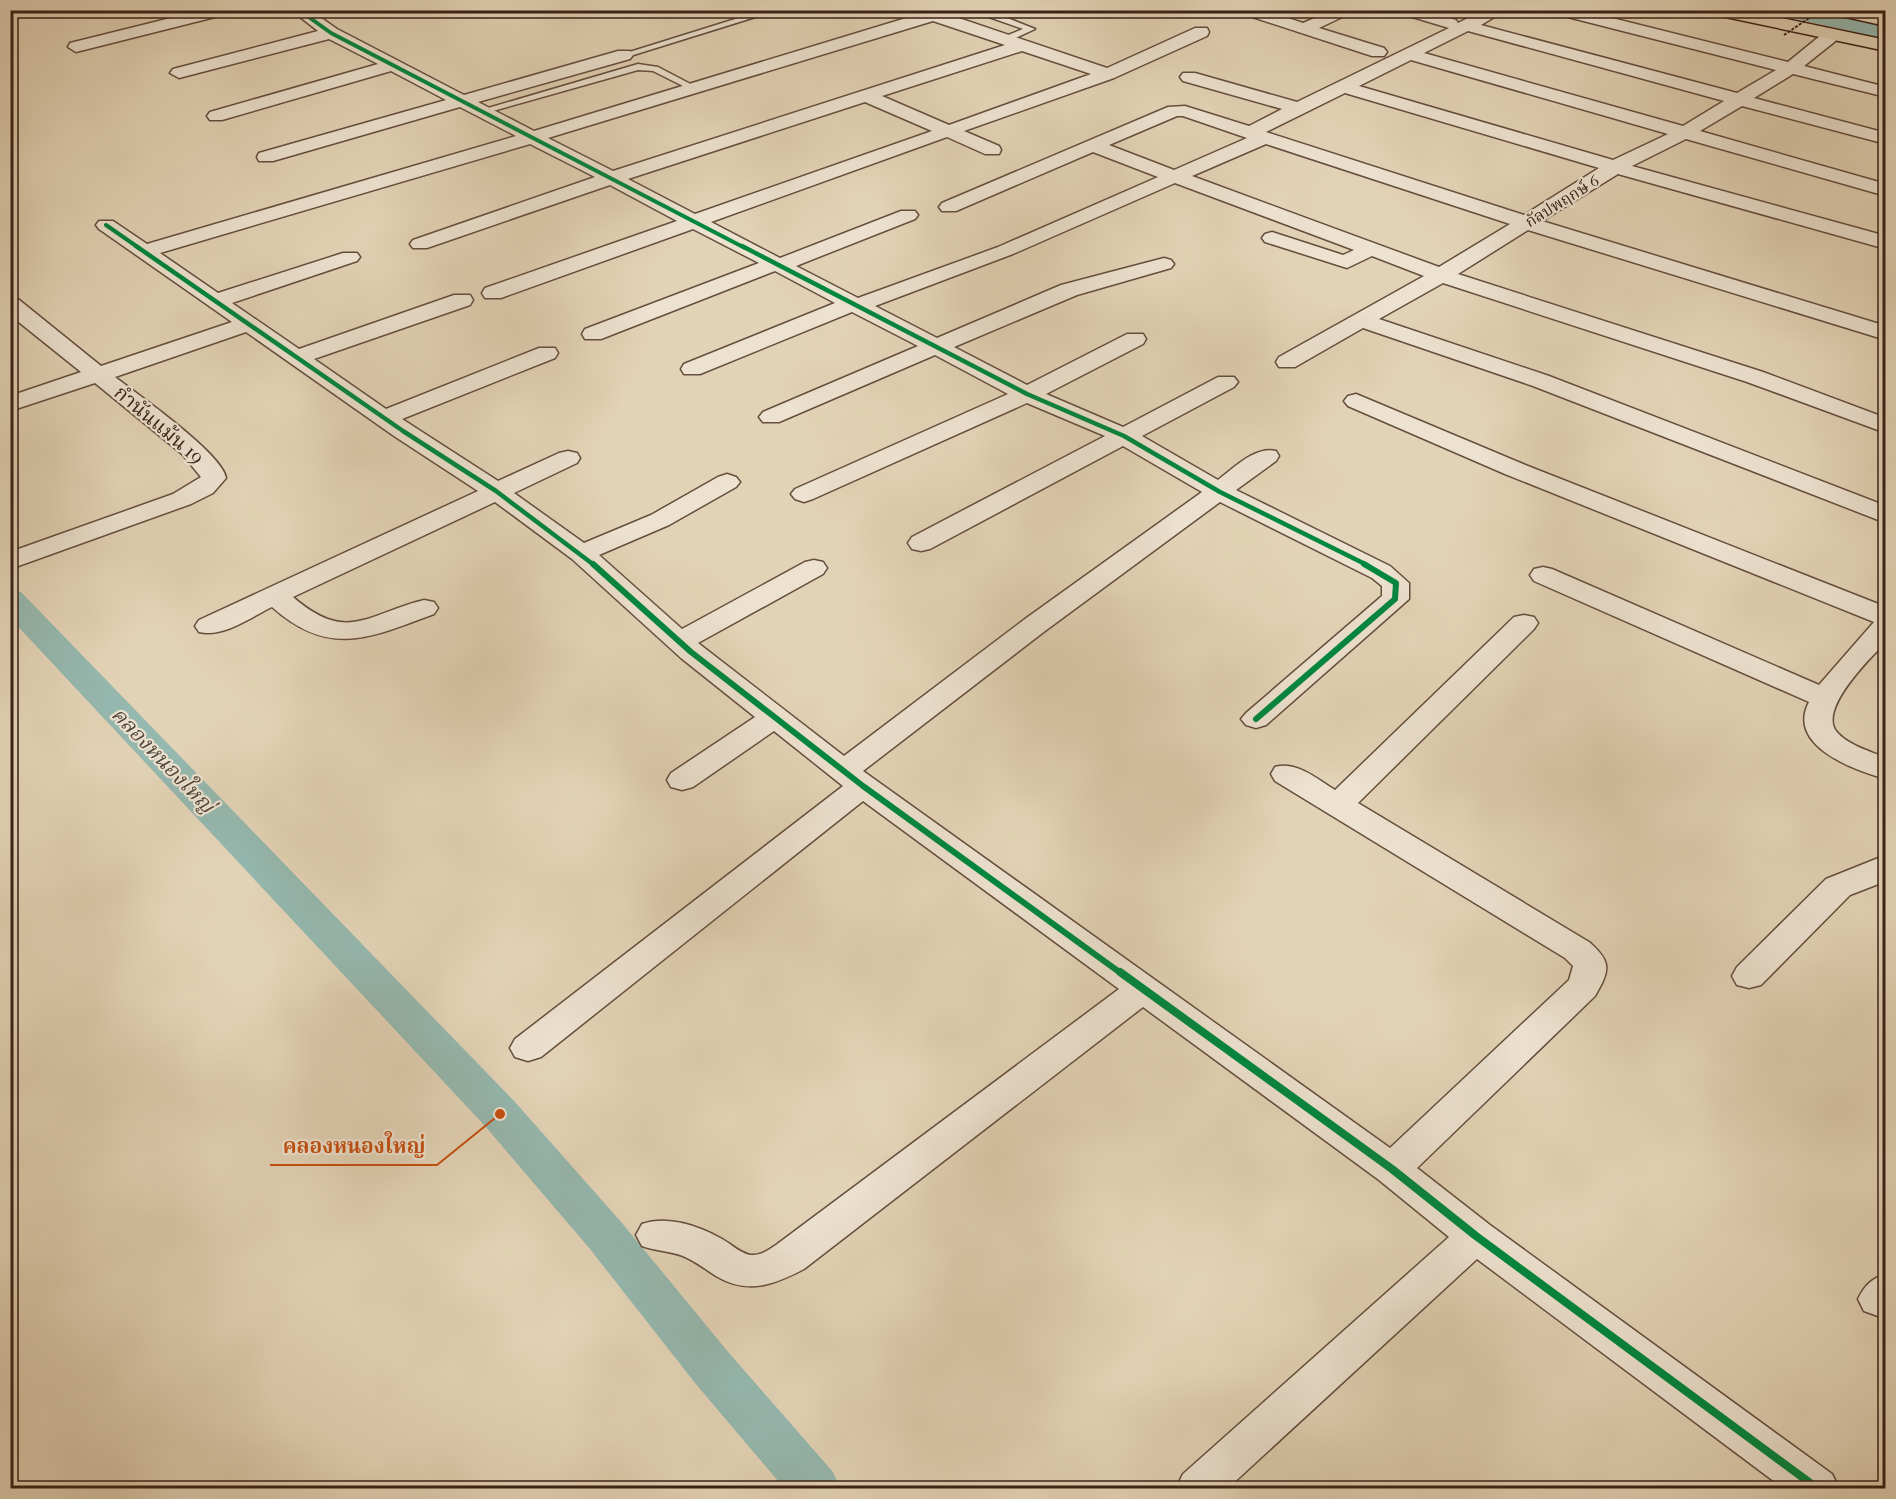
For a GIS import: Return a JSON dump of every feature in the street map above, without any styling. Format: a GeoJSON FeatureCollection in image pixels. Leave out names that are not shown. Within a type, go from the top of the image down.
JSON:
{"type":"FeatureCollection","features":[{"type":"Feature","properties":{"kind":"main road"},"geometry":{"type":"LineString","coordinates":[[1716,10],[1886,46]]}},
{"type":"Feature","properties":{"kind":"main road"},"geometry":{"type":"LineString","coordinates":[[1838,10],[1866,13],[1886,21]]}},
{"type":"Feature","properties":{"kind":"street"},"geometry":{"type":"LineString","coordinates":[[15,14],[34,10]]}},
{"type":"Feature","properties":{"kind":"street"},"geometry":{"type":"LineString","coordinates":[[76,47],[225,10]]}},
{"type":"Feature","properties":{"kind":"street"},"geometry":{"type":"LineString","coordinates":[[299,10],[331,33],[1027,394],[1124,436],[1220,492],[1381,572],[1396,583],[1395,599],[1256,719]]}},
{"type":"Feature","properties":{"kind":"street"},"geometry":{"type":"LineString","coordinates":[[1246,10],[1378,52]]}},
{"type":"Feature","properties":{"kind":"street"},"geometry":{"type":"LineString","coordinates":[[1405,10],[1886,139]]}},
{"type":"Feature","properties":{"kind":"street"},"geometry":{"type":"LineString","coordinates":[[692,369],[854,305],[1004,251],[1177,175],[1256,135],[1297,108],[1409,54],[1458,25],[1498,10]]}},
{"type":"Feature","properties":{"kind":"street"},"geometry":{"type":"LineString","coordinates":[[1558,10],[1886,92]]}},
{"type":"Feature","properties":{"kind":"street"},"geometry":{"type":"LineString","coordinates":[[1304,28],[1345,11]]}},
{"type":"Feature","properties":{"kind":"street"},"geometry":{"type":"LineString","coordinates":[[145,251],[694,88],[923,12],[1108,74]]}},
{"type":"Feature","properties":{"kind":"street"},"geometry":{"type":"LineString","coordinates":[[493,293],[1108,74],[1201,32]]}},
{"type":"Feature","properties":{"kind":"street"},"geometry":{"type":"LineString","coordinates":[[179,73],[331,33]]}},
{"type":"Feature","properties":{"kind":"street","name":"กัลปพฤกษ์ 6"},"geometry":{"type":"LineString","coordinates":[[1287,362],[1441,275],[1615,167],[1686,132],[1791,68],[1832,35]]}},
{"type":"Feature","properties":{"kind":"street"},"geometry":{"type":"LineString","coordinates":[[420,244],[612,178],[867,96],[1013,42]]}},
{"type":"Feature","properties":{"kind":"street"},"geometry":{"type":"LineString","coordinates":[[1409,54],[1886,190]]}},
{"type":"Feature","properties":{"kind":"street"},"geometry":{"type":"LineString","coordinates":[[266,157],[624,55]]}},
{"type":"Feature","properties":{"kind":"street"},"geometry":{"type":"LineString","coordinates":[[216,116],[394,65]]}},
{"type":"Feature","properties":{"kind":"street"},"geometry":{"type":"LineString","coordinates":[[1189,77],[1297,108]]}},
{"type":"Feature","properties":{"kind":"street"},"geometry":{"type":"LineString","coordinates":[[1341,86],[1615,167],[1886,243]]}},
{"type":"Feature","properties":{"kind":"street"},"geometry":{"type":"LineString","coordinates":[[867,96],[992,150]]}},
{"type":"Feature","properties":{"kind":"street"},"geometry":{"type":"LineString","coordinates":[[949,207],[1174,111],[1198,114],[1528,223],[1886,333]]}},
{"type":"Feature","properties":{"kind":"street"},"geometry":{"type":"LineString","coordinates":[[1093,146],[1177,175],[1441,275],[1755,377],[1886,426]]}},
{"type":"Feature","properties":{"kind":"street"},"geometry":{"type":"LineString","coordinates":[[593,334],[908,215]]}},
{"type":"Feature","properties":{"kind":"street"},"geometry":{"type":"LineString","coordinates":[[106,225],[384,418],[495,490],[580,553],[680,642],[853,778],[1392,1169],[1476,1236],[1817,1488]]}},
{"type":"Feature","properties":{"kind":"street"},"geometry":{"type":"LineString","coordinates":[[1272,238],[1347,262],[1370,249]]}},
{"type":"Feature","properties":{"kind":"street"},"geometry":{"type":"LineString","coordinates":[[216,301],[350,257]]}},
{"type":"Feature","properties":{"kind":"street"},"geometry":{"type":"LineString","coordinates":[[771,417],[1069,290],[1164,264]]}},
{"type":"Feature","properties":{"kind":"street"},"geometry":{"type":"LineString","coordinates":[[297,357],[462,300]]}},
{"type":"Feature","properties":{"kind":"street","name":"กำนันแม้น 19"},"geometry":{"type":"LineString","coordinates":[[10,304],[191,449],[213,471],[214,478],[204,488],[182,499],[11,561]]}},
{"type":"Feature","properties":{"kind":"street"},"geometry":{"type":"LineString","coordinates":[[1360,320],[1541,381],[1886,515]]}},
{"type":"Feature","properties":{"kind":"street"},"geometry":{"type":"LineString","coordinates":[[10,404],[249,324]]}},
{"type":"Feature","properties":{"kind":"street"},"geometry":{"type":"LineString","coordinates":[[804,494],[1027,394],[1134,339]]}},
{"type":"Feature","properties":{"kind":"street"},"geometry":{"type":"LineString","coordinates":[[384,418],[547,353]]}},
{"type":"Feature","properties":{"kind":"street"},"geometry":{"type":"LineString","coordinates":[[921,543],[1226,382]]}},
{"type":"Feature","properties":{"kind":"street"},"geometry":{"type":"LineString","coordinates":[[1356,401],[1514,469],[1886,617]]}},
{"type":"Feature","properties":{"kind":"street"},"geometry":{"type":"LineString","coordinates":[[528,1048],[677,929],[1035,625],[1267,456]]}},
{"type":"Feature","properties":{"kind":"street"},"geometry":{"type":"LineString","coordinates":[[209,626],[495,490],[568,458]]}},
{"type":"Feature","properties":{"kind":"street"},"geometry":{"type":"LineString","coordinates":[[580,553],[660,520],[727,482]]}},
{"type":"Feature","properties":{"kind":"street"},"geometry":{"type":"LineString","coordinates":[[680,642],[814,568]]}},
{"type":"Feature","properties":{"kind":"street"},"geometry":{"type":"LineString","coordinates":[[1543,575],[1824,698]]}},
{"type":"Feature","properties":{"kind":"street"},"geometry":{"type":"LineString","coordinates":[[275,595],[303,619],[318,627],[336,631],[364,629],[424,608]]}},
{"type":"Feature","properties":{"kind":"street"},"geometry":{"type":"LineString","coordinates":[[1338,805],[1524,623]]}},
{"type":"Feature","properties":{"kind":"street"},"geometry":{"type":"LineString","coordinates":[[1886,625],[1824,698],[1816,718],[1821,731],[1838,748],[1886,769]]}},
{"type":"Feature","properties":{"kind":"street"},"geometry":{"type":"LineString","coordinates":[[682,780],[773,717]]}},
{"type":"Feature","properties":{"kind":"street"},"geometry":{"type":"LineString","coordinates":[[1286,774],[1577,950],[1590,962],[1590,972],[1583,987],[1392,1169]]}},
{"type":"Feature","properties":{"kind":"street"},"geometry":{"type":"LineString","coordinates":[[1749,976],[1838,887],[1877,873],[1886,866]]}},
{"type":"Feature","properties":{"kind":"street"},"geometry":{"type":"LineString","coordinates":[[656,1235],[685,1240],[710,1251],[727,1264],[746,1271],[766,1270],[790,1257],[1142,989]]}},
{"type":"Feature","properties":{"kind":"street"},"geometry":{"type":"LineString","coordinates":[[1198,1488],[1476,1236]]}},
{"type":"Feature","properties":{"kind":"lane"},"geometry":{"type":"LineString","coordinates":[[624,55],[774,10]]}},
{"type":"Feature","properties":{"kind":"lane"},"geometry":{"type":"LineString","coordinates":[[992,15],[1031,29],[1013,42]]}},
{"type":"Feature","properties":{"kind":"lane"},"geometry":{"type":"LineString","coordinates":[[483,111],[638,67],[655,69],[694,88]]}},
{"type":"Feature","properties":{"kind":"path"},"geometry":{"type":"LineString","coordinates":[[1784,35],[1821,10]]}},
{"type":"Feature","properties":{"kind":"waterway"},"geometry":{"type":"LineString","coordinates":[[1782,10],[1886,33]]}},
{"type":"Feature","properties":{"kind":"waterway","name":"คลองหนองใหญ่"},"geometry":{"type":"LineString","coordinates":[[10,599],[500,1114],[606,1236],[712,1368],[815,1488]]}},
{"type":"Feature","properties":{"kind":"cycle path"},"geometry":{"type":"LineString","coordinates":[[299,10],[331,33],[1027,394],[1124,436],[1220,492],[1381,572],[1396,583],[1395,599],[1256,719]]}},
{"type":"Feature","properties":{"kind":"cycle path"},"geometry":{"type":"LineString","coordinates":[[106,225],[403,431],[496,491],[581,553],[691,652],[863,786],[1392,1169],[1476,1236],[1817,1488]]}},
{"type":"Feature","properties":{"kind":"place","name":"คลองหนองใหญ่"},"geometry":{"type":"Point","coordinates":[500,1114]}}]}
